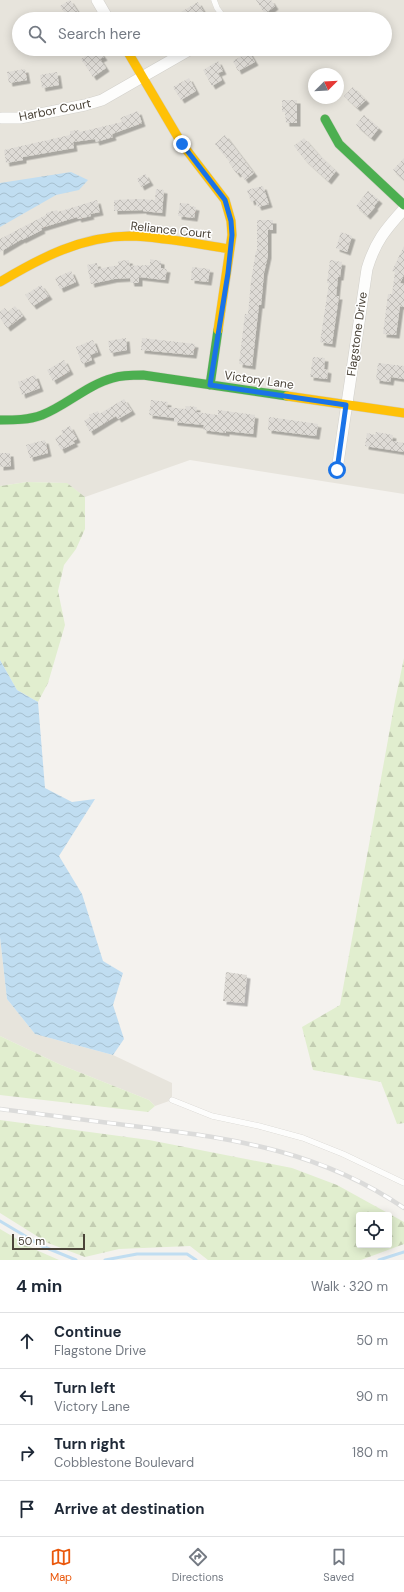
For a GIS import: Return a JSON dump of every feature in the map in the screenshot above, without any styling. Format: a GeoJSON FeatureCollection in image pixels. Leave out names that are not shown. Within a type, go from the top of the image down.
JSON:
{"type":"FeatureCollection","features":[{"type":"Feature","properties":{"kind":"street"},"geometry":{"type":"LineString","coordinates":[[97,0],[104,12]]}},
{"type":"Feature","properties":{"kind":"street"},"geometry":{"type":"LineString","coordinates":[[130,56],[182,144],[225,200],[231,221],[230,249],[210,385]]}},
{"type":"Feature","properties":{"kind":"street","name":"Harbor Court"},"geometry":{"type":"LineString","coordinates":[[2,118],[20,118],[91,104],[102,100],[179,56]]}},
{"type":"Feature","properties":{"kind":"street"},"geometry":{"type":"LineString","coordinates":[[325,119],[339,144],[404,204]]}},
{"type":"Feature","properties":{"kind":"street","name":"Flagstone Drive"},"geometry":{"type":"LineString","coordinates":[[337,470],[370,256],[379,239],[404,209]]}},
{"type":"Feature","properties":{"kind":"street","name":"Reliance Court"},"geometry":{"type":"LineString","coordinates":[[0,282],[47,255],[63,248],[114,237],[136,236],[230,249]]}},
{"type":"Feature","properties":{"kind":"street","name":"Victory Lane"},"geometry":{"type":"LineString","coordinates":[[0,420],[32,418],[52,410],[84,390],[109,379],[125,375],[143,375],[404,413]]}},
{"type":"Feature","properties":{"kind":"lane"},"geometry":{"type":"LineString","coordinates":[[214,0],[220,12]]}},
{"type":"Feature","properties":{"kind":"lane"},"geometry":{"type":"LineString","coordinates":[[172,1100],[212,1116],[259,1126],[303,1138],[343,1154],[404,1183]]}},
{"type":"Feature","properties":{"kind":"shaded area"},"geometry":{"type":"Polygon","coordinates":[[[0,0],[404,0],[404,494],[190,460],[85,497],[66,483],[27,482],[0,486],[0,0]]]}},
{"type":"Feature","properties":{"kind":"shaded area"},"geometry":{"type":"Polygon","coordinates":[[[0,937],[7,999],[35,1034],[113,1055],[172,1083],[172,1100],[155,1106],[149,1100],[61,1065],[0,1036],[0,937]]]}},
{"type":"Feature","properties":{"kind":"green space"},"geometry":{"type":"Polygon","coordinates":[[[27,482],[67,483],[85,497],[85,529],[76,549],[64,565],[58,591],[65,625],[48,683],[38,702],[17,690],[0,660],[0,486],[27,482]]]}},
{"type":"Feature","properties":{"kind":"green space"},"geometry":{"type":"Polygon","coordinates":[[[404,658],[404,1123],[397,1124],[381,1082],[313,1070],[302,1027],[340,1005],[404,658]]]}},
{"type":"Feature","properties":{"kind":"green space"},"geometry":{"type":"Polygon","coordinates":[[[0,1036],[61,1065],[149,1100],[155,1106],[148,1112],[0,1095],[0,1036]]]}},
{"type":"Feature","properties":{"kind":"green space"},"geometry":{"type":"Polygon","coordinates":[[[0,1120],[149,1140],[292,1168],[337,1185],[386,1212],[356,1212],[356,1248],[392,1248],[392,1215],[404,1222],[404,1244],[361,1260],[208,1260],[190,1246],[119,1249],[85,1257],[48,1243],[0,1213],[0,1120]]]}},
{"type":"Feature","properties":{"kind":"green space"},"geometry":{"type":"Polygon","coordinates":[[[0,1229],[34,1249],[59,1260],[0,1260],[0,1229]]]}},
{"type":"Feature","properties":{"kind":"water"},"geometry":{"type":"Polygon","coordinates":[[[71,172],[88,180],[79,190],[56,195],[0,227],[0,183],[71,172]]]}},
{"type":"Feature","properties":{"kind":"water"},"geometry":{"type":"Polygon","coordinates":[[[0,660],[17,690],[38,702],[45,788],[72,802],[95,799],[59,856],[82,894],[103,961],[123,973],[113,1005],[124,1039],[113,1055],[35,1034],[7,999],[0,937],[0,660]]]}},
{"type":"Feature","properties":{"kind":"building"},"geometry":{"type":"Polygon","coordinates":[[[70,0],[78,12],[64,12],[60,6],[70,0]]]}},
{"type":"Feature","properties":{"kind":"building"},"geometry":{"type":"Polygon","coordinates":[[[256,0],[271,0],[275,6],[268,12],[264,12],[256,0]]]}},
{"type":"Feature","properties":{"kind":"building"},"geometry":{"type":"Polygon","coordinates":[[[198,2],[204,12],[181,12],[198,2]]]}},
{"type":"Feature","properties":{"kind":"building"},"geometry":{"type":"Polygon","coordinates":[[[86,56],[103,56],[104,57],[100,59],[106,68],[93,77],[81,59],[86,56]]]}},
{"type":"Feature","properties":{"kind":"building"},"geometry":{"type":"Polygon","coordinates":[[[242,56],[251,56],[255,62],[238,71],[233,61],[242,56]]]}},
{"type":"Feature","properties":{"kind":"building"},"geometry":{"type":"Polygon","coordinates":[[[218,61],[223,71],[218,73],[222,80],[212,86],[203,70],[218,61]]]}},
{"type":"Feature","properties":{"kind":"building"},"geometry":{"type":"Polygon","coordinates":[[[25,69],[27,80],[9,83],[7,72],[25,69]]]}},
{"type":"Feature","properties":{"kind":"building"},"geometry":{"type":"Polygon","coordinates":[[[57,72],[59,85],[42,88],[40,75],[57,72]]]}},
{"type":"Feature","properties":{"kind":"building"},"geometry":{"type":"Polygon","coordinates":[[[189,78],[196,91],[181,100],[173,87],[189,78]]]}},
{"type":"Feature","properties":{"kind":"building"},"geometry":{"type":"Polygon","coordinates":[[[353,87],[366,100],[357,108],[344,96],[353,87]]]}},
{"type":"Feature","properties":{"kind":"building"},"geometry":{"type":"Polygon","coordinates":[[[282,100],[297,100],[297,123],[286,123],[285,112],[282,112],[282,100]]]}},
{"type":"Feature","properties":{"kind":"building"},"geometry":{"type":"Polygon","coordinates":[[[138,111],[142,123],[112,134],[113,137],[96,142],[95,139],[73,142],[74,148],[23,157],[23,160],[6,163],[4,150],[70,135],[70,131],[79,130],[80,132],[122,122],[120,118],[138,111]]]}},
{"type":"Feature","properties":{"kind":"building"},"geometry":{"type":"Polygon","coordinates":[[[364,115],[379,128],[371,138],[356,125],[364,115]]]}},
{"type":"Feature","properties":{"kind":"building"},"geometry":{"type":"Polygon","coordinates":[[[225,135],[254,173],[245,180],[239,172],[237,174],[229,163],[230,162],[215,144],[225,135]]]}},
{"type":"Feature","properties":{"kind":"building"},"geometry":{"type":"Polygon","coordinates":[[[304,138],[336,171],[328,181],[305,160],[294,146],[304,138]]]}},
{"type":"Feature","properties":{"kind":"building"},"geometry":{"type":"Polygon","coordinates":[[[404,158],[404,180],[393,170],[404,158]]]}},
{"type":"Feature","properties":{"kind":"building"},"geometry":{"type":"Polygon","coordinates":[[[145,174],[150,182],[141,187],[137,179],[145,174]]]}},
{"type":"Feature","properties":{"kind":"building"},"geometry":{"type":"Polygon","coordinates":[[[263,186],[269,204],[258,207],[255,200],[251,202],[247,190],[263,186]]]}},
{"type":"Feature","properties":{"kind":"building"},"geometry":{"type":"Polygon","coordinates":[[[156,189],[164,190],[162,213],[143,210],[114,211],[114,200],[155,200],[156,189]]]}},
{"type":"Feature","properties":{"kind":"building"},"geometry":{"type":"Polygon","coordinates":[[[368,191],[379,200],[367,216],[356,206],[368,191]]]}},
{"type":"Feature","properties":{"kind":"building"},"geometry":{"type":"Polygon","coordinates":[[[97,200],[100,212],[90,214],[91,216],[78,219],[77,217],[41,228],[42,230],[22,239],[0,252],[0,239],[46,215],[46,213],[57,210],[58,212],[97,200]]]}},
{"type":"Feature","properties":{"kind":"building"},"geometry":{"type":"Polygon","coordinates":[[[180,203],[190,204],[189,206],[196,207],[194,218],[178,216],[180,203]]]}},
{"type":"Feature","properties":{"kind":"building"},"geometry":{"type":"Polygon","coordinates":[[[257,220],[273,220],[273,230],[268,230],[268,255],[264,273],[261,305],[259,305],[252,366],[239,364],[245,314],[248,314],[251,281],[257,251],[257,220]]]}},
{"type":"Feature","properties":{"kind":"building"},"geometry":{"type":"Polygon","coordinates":[[[341,232],[352,236],[347,252],[336,248],[341,232]]]}},
{"type":"Feature","properties":{"kind":"building"},"geometry":{"type":"Polygon","coordinates":[[[404,246],[404,275],[400,283],[404,284],[404,307],[400,306],[396,335],[383,334],[388,294],[392,294],[395,272],[392,271],[404,246]]]}},
{"type":"Feature","properties":{"kind":"building"},"geometry":{"type":"Polygon","coordinates":[[[150,259],[161,261],[161,268],[167,269],[165,280],[139,277],[139,283],[131,283],[130,278],[114,279],[91,284],[87,265],[97,263],[98,269],[119,265],[118,261],[129,260],[130,266],[150,265],[150,259]]]}},
{"type":"Feature","properties":{"kind":"building"},"geometry":{"type":"Polygon","coordinates":[[[330,260],[342,262],[340,277],[338,277],[336,296],[339,296],[332,344],[320,342],[329,283],[327,283],[330,260]]]}},
{"type":"Feature","properties":{"kind":"building"},"geometry":{"type":"Polygon","coordinates":[[[192,267],[210,269],[208,282],[191,280],[192,267]]]}},
{"type":"Feature","properties":{"kind":"building"},"geometry":{"type":"Polygon","coordinates":[[[71,271],[76,282],[60,289],[55,278],[71,271]]]}},
{"type":"Feature","properties":{"kind":"building"},"geometry":{"type":"Polygon","coordinates":[[[41,285],[49,296],[33,306],[25,295],[41,285]]]}},
{"type":"Feature","properties":{"kind":"building"},"geometry":{"type":"Polygon","coordinates":[[[15,306],[23,316],[7,328],[0,318],[0,312],[5,308],[8,312],[15,306]]]}},
{"type":"Feature","properties":{"kind":"building"},"geometry":{"type":"Polygon","coordinates":[[[126,338],[127,350],[110,353],[108,341],[126,338]]]}},
{"type":"Feature","properties":{"kind":"building"},"geometry":{"type":"Polygon","coordinates":[[[142,338],[195,344],[193,355],[141,350],[142,338]]]}},
{"type":"Feature","properties":{"kind":"building"},"geometry":{"type":"Polygon","coordinates":[[[93,340],[98,352],[90,355],[92,360],[82,364],[76,347],[93,340]]]}},
{"type":"Feature","properties":{"kind":"building"},"geometry":{"type":"Polygon","coordinates":[[[313,357],[325,358],[324,369],[328,370],[327,379],[310,377],[313,357]]]}},
{"type":"Feature","properties":{"kind":"building"},"geometry":{"type":"Polygon","coordinates":[[[64,360],[70,371],[53,381],[47,370],[64,360]]]}},
{"type":"Feature","properties":{"kind":"building"},"geometry":{"type":"Polygon","coordinates":[[[378,363],[404,366],[404,379],[391,377],[390,382],[376,380],[378,363]]]}},
{"type":"Feature","properties":{"kind":"building"},"geometry":{"type":"Polygon","coordinates":[[[35,375],[40,388],[22,395],[18,382],[35,375]]]}},
{"type":"Feature","properties":{"kind":"building"},"geometry":{"type":"Polygon","coordinates":[[[124,399],[132,411],[118,419],[116,416],[90,432],[84,421],[90,417],[89,415],[98,411],[99,414],[124,399]]]}},
{"type":"Feature","properties":{"kind":"building"},"geometry":{"type":"Polygon","coordinates":[[[151,400],[168,402],[167,407],[185,409],[186,406],[197,407],[196,412],[218,415],[218,410],[255,415],[253,434],[203,430],[204,425],[174,422],[174,418],[149,415],[151,400]]]}},
{"type":"Feature","properties":{"kind":"building"},"geometry":{"type":"Polygon","coordinates":[[[269,417],[318,424],[316,436],[268,430],[269,417]]]}},
{"type":"Feature","properties":{"kind":"building"},"geometry":{"type":"Polygon","coordinates":[[[70,426],[77,439],[73,441],[75,443],[61,450],[55,438],[63,434],[61,431],[70,426]]]}},
{"type":"Feature","properties":{"kind":"building"},"geometry":{"type":"Polygon","coordinates":[[[376,432],[393,435],[392,441],[404,443],[404,452],[365,446],[367,433],[375,435],[376,432]]]}},
{"type":"Feature","properties":{"kind":"building"},"geometry":{"type":"Polygon","coordinates":[[[45,440],[48,453],[30,458],[26,445],[45,440]]]}},
{"type":"Feature","properties":{"kind":"building"},"geometry":{"type":"Polygon","coordinates":[[[0,453],[10,453],[11,466],[0,467],[0,453]]]}},
{"type":"Feature","properties":{"kind":"building"},"geometry":{"type":"Polygon","coordinates":[[[226,972],[247,975],[244,1003],[223,1001],[226,972]]]}},
{"type":"Feature","properties":{"kind":"waterway"},"geometry":{"type":"LineString","coordinates":[[0,1221],[42,1246],[76,1260]]}},
{"type":"Feature","properties":{"kind":"waterway"},"geometry":{"type":"LineString","coordinates":[[379,1260],[404,1252]]}},
{"type":"Feature","properties":{"kind":"waterway"},"geometry":{"type":"LineString","coordinates":[[105,1260],[137,1254],[187,1254],[196,1260]]}},
{"type":"Feature","properties":{"kind":"railway"},"geometry":{"type":"LineString","coordinates":[[0,1109],[211,1137],[278,1151],[342,1173],[373,1189],[404,1208]]}},
{"type":"Feature","properties":{"kind":"traffic: fast"},"geometry":{"type":"LineString","coordinates":[[325,119],[339,144],[404,205]]}},
{"type":"Feature","properties":{"kind":"traffic: fast"},"geometry":{"type":"LineString","coordinates":[[210,385],[218,330]]}},
{"type":"Feature","properties":{"kind":"traffic: fast"},"geometry":{"type":"LineString","coordinates":[[0,420],[16,420],[37,417],[60,406],[94,385],[113,378],[128,375],[143,375],[287,396]]}},
{"type":"Feature","properties":{"kind":"traffic: slow"},"geometry":{"type":"LineString","coordinates":[[130,56],[182,144],[225,200],[231,221],[232,235],[218,330]]}},
{"type":"Feature","properties":{"kind":"traffic: slow"},"geometry":{"type":"LineString","coordinates":[[0,282],[30,265],[62,250],[78,244],[112,237],[130,236],[155,238],[230,249]]}},
{"type":"Feature","properties":{"kind":"traffic: slow"},"geometry":{"type":"LineString","coordinates":[[287,396],[404,413]]}},
{"type":"Feature","properties":{"kind":"route"},"geometry":{"type":"LineString","coordinates":[[182,144],[225,200],[231,221],[232,235],[228,273],[210,385],[346,405],[337,470]]}}]}
